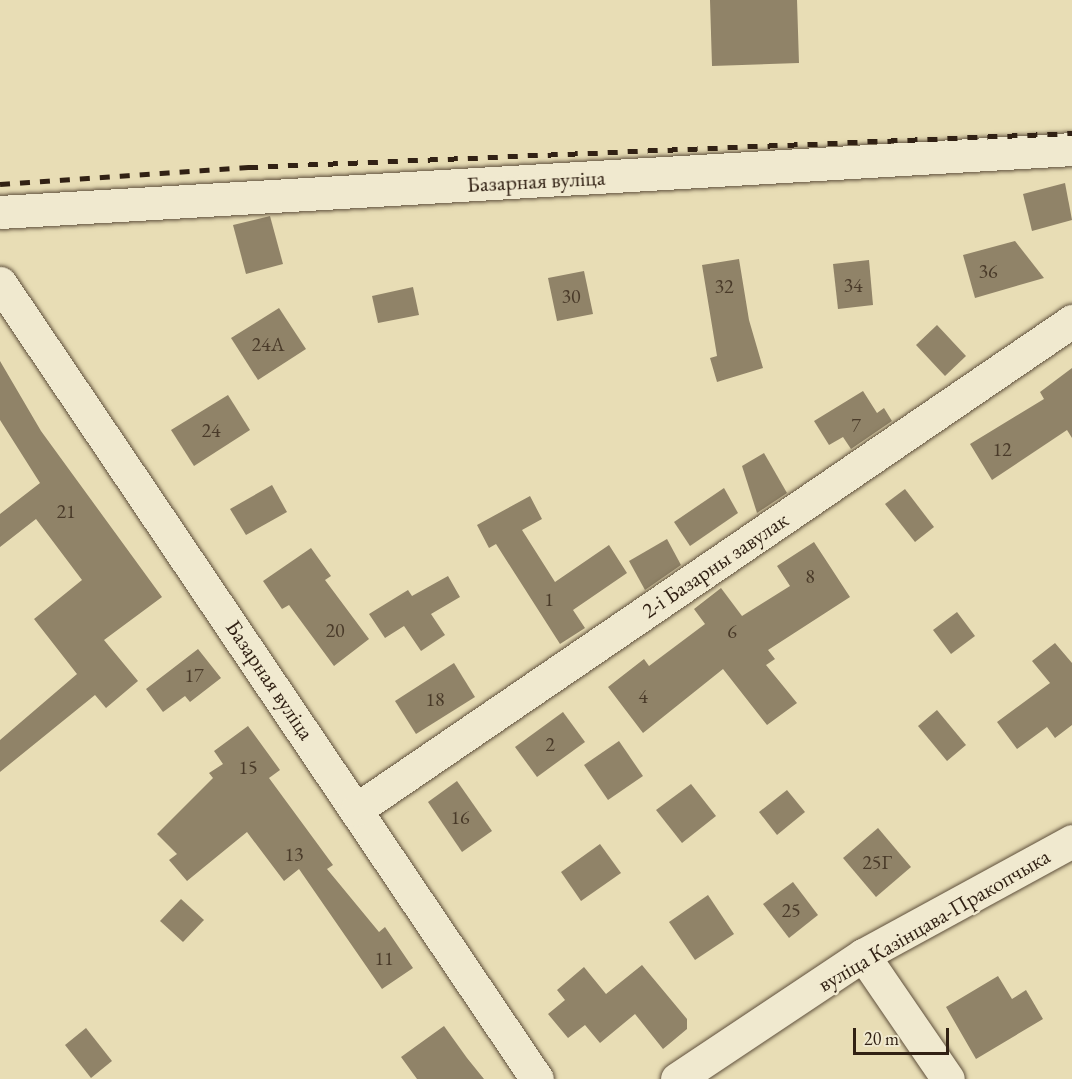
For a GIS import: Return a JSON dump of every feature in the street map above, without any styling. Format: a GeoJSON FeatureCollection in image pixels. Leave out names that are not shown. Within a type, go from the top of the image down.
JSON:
{"type":"FeatureCollection","features":[{"type":"Feature","properties":{"kind":"street","name":"Базарная вуліца"},"geometry":{"type":"LineString","coordinates":[[0,212],[1072,149]]}},
{"type":"Feature","properties":{"kind":"street","name":"Базарная вуліца"},"geometry":{"type":"LineString","coordinates":[[0,283],[537,1079]]}},
{"type":"Feature","properties":{"kind":"street","name":"2-і Базарны завулак"},"geometry":{"type":"LineString","coordinates":[[357,809],[1072,321]]}},
{"type":"Feature","properties":{"kind":"street","name":"вуліца Казінцава-Пракопчыка"},"geometry":{"type":"LineString","coordinates":[[677,1079],[863,956],[1072,841]]}},
{"type":"Feature","properties":{"kind":"street"},"geometry":{"type":"LineString","coordinates":[[863,956],[948,1079]]}},
{"type":"Feature","properties":{"kind":"building"},"geometry":{"type":"Polygon","coordinates":[[[710,0],[797,0],[799,63],[712,66],[710,0]]]}},
{"type":"Feature","properties":{"kind":"building"},"geometry":{"type":"Polygon","coordinates":[[[1065,183],[1072,220],[1032,231],[1023,194],[1065,183]]]}},
{"type":"Feature","properties":{"kind":"building"},"geometry":{"type":"Polygon","coordinates":[[[270,216],[283,264],[246,274],[233,225],[270,216]]]}},
{"type":"Feature","properties":{"kind":"building"},"geometry":{"type":"Polygon","coordinates":[[[1015,241],[1044,278],[975,298],[963,255],[1015,241]]]}},
{"type":"Feature","properties":{"kind":"building"},"geometry":{"type":"Polygon","coordinates":[[[739,259],[749,320],[763,368],[717,382],[710,358],[717,356],[702,265],[739,259]]]}},
{"type":"Feature","properties":{"kind":"building"},"geometry":{"type":"Polygon","coordinates":[[[869,260],[873,305],[838,309],[833,264],[869,260]]]}},
{"type":"Feature","properties":{"kind":"building"},"geometry":{"type":"Polygon","coordinates":[[[584,271],[593,314],[557,321],[548,278],[584,271]]]}},
{"type":"Feature","properties":{"kind":"building"},"geometry":{"type":"Polygon","coordinates":[[[413,287],[419,315],[378,323],[372,296],[413,287]]]}},
{"type":"Feature","properties":{"kind":"building"},"geometry":{"type":"Polygon","coordinates":[[[279,308],[306,349],[258,380],[231,338],[279,308]]]}},
{"type":"Feature","properties":{"kind":"building"},"geometry":{"type":"Polygon","coordinates":[[[937,325],[966,356],[945,376],[916,345],[937,325]]]}},
{"type":"Feature","properties":{"kind":"building"},"geometry":{"type":"Polygon","coordinates":[[[0,361],[41,431],[162,597],[104,640],[138,681],[106,708],[95,695],[0,772],[0,740],[77,674],[34,619],[82,580],[36,519],[0,547],[0,514],[40,483],[0,420],[0,361]]]}},
{"type":"Feature","properties":{"kind":"building"},"geometry":{"type":"Polygon","coordinates":[[[1072,368],[1072,438],[1067,430],[992,480],[970,444],[1044,399],[1040,392],[1072,368]]]}},
{"type":"Feature","properties":{"kind":"building"},"geometry":{"type":"Polygon","coordinates":[[[863,391],[877,413],[884,408],[892,421],[851,449],[843,437],[829,445],[814,421],[863,391]]]}},
{"type":"Feature","properties":{"kind":"building"},"geometry":{"type":"Polygon","coordinates":[[[228,395],[250,430],[194,466],[171,430],[228,395]]]}},
{"type":"Feature","properties":{"kind":"building"},"geometry":{"type":"Polygon","coordinates":[[[764,453],[787,493],[757,513],[742,466],[764,453]]]}},
{"type":"Feature","properties":{"kind":"building"},"geometry":{"type":"Polygon","coordinates":[[[272,485],[287,512],[246,535],[230,509],[272,485]]]}},
{"type":"Feature","properties":{"kind":"building"},"geometry":{"type":"Polygon","coordinates":[[[724,488],[738,513],[690,546],[674,522],[724,488]]]}},
{"type":"Feature","properties":{"kind":"building"},"geometry":{"type":"Polygon","coordinates":[[[905,489],[934,527],[915,542],[885,504],[905,489]]]}},
{"type":"Feature","properties":{"kind":"building"},"geometry":{"type":"Polygon","coordinates":[[[530,496],[542,519],[522,530],[555,582],[609,545],[627,573],[573,610],[585,628],[560,644],[496,544],[489,548],[477,525],[530,496]]]}},
{"type":"Feature","properties":{"kind":"building"},"geometry":{"type":"Polygon","coordinates":[[[667,539],[681,565],[645,590],[629,561],[667,539]]]}},
{"type":"Feature","properties":{"kind":"building"},"geometry":{"type":"Polygon","coordinates":[[[814,542],[850,597],[768,650],[775,659],[766,665],[797,703],[767,725],[723,669],[643,733],[608,687],[644,659],[649,666],[705,624],[694,609],[721,588],[742,616],[790,586],[777,566],[814,542]]]}},
{"type":"Feature","properties":{"kind":"building"},"geometry":{"type":"Polygon","coordinates":[[[311,548],[331,576],[325,580],[369,639],[334,666],[289,605],[282,609],[263,581],[311,548]]]}},
{"type":"Feature","properties":{"kind":"building"},"geometry":{"type":"Polygon","coordinates":[[[448,576],[460,597],[431,614],[445,635],[421,651],[404,626],[385,638],[369,614],[408,590],[412,596],[448,576]]]}},
{"type":"Feature","properties":{"kind":"building"},"geometry":{"type":"Polygon","coordinates":[[[957,612],[975,636],[951,654],[933,630],[957,612]]]}},
{"type":"Feature","properties":{"kind":"building"},"geometry":{"type":"Polygon","coordinates":[[[1055,643],[1072,663],[1072,725],[1055,738],[1047,727],[1017,749],[997,722],[1050,683],[1032,661],[1055,643]]]}},
{"type":"Feature","properties":{"kind":"building"},"geometry":{"type":"Polygon","coordinates":[[[198,649],[221,678],[190,702],[185,696],[163,712],[146,689],[198,649]]]}},
{"type":"Feature","properties":{"kind":"building"},"geometry":{"type":"Polygon","coordinates":[[[454,663],[475,697],[416,734],[395,701],[454,663]]]}},
{"type":"Feature","properties":{"kind":"building"},"geometry":{"type":"Polygon","coordinates":[[[937,710],[966,745],[947,761],[918,726],[937,710]]]}},
{"type":"Feature","properties":{"kind":"building"},"geometry":{"type":"Polygon","coordinates":[[[563,712],[585,742],[537,777],[515,747],[563,712]]]}},
{"type":"Feature","properties":{"kind":"building"},"geometry":{"type":"Polygon","coordinates":[[[248,726],[280,770],[269,778],[333,865],[327,869],[379,932],[385,927],[413,968],[382,989],[299,869],[284,881],[247,832],[187,881],[169,860],[177,854],[157,834],[213,778],[209,773],[223,764],[214,751],[248,726]]]}},
{"type":"Feature","properties":{"kind":"building"},"geometry":{"type":"Polygon","coordinates":[[[619,741],[643,776],[608,800],[584,765],[619,741]]]}},
{"type":"Feature","properties":{"kind":"building"},"geometry":{"type":"Polygon","coordinates":[[[457,781],[492,831],[462,852],[428,802],[457,781]]]}},
{"type":"Feature","properties":{"kind":"building"},"geometry":{"type":"Polygon","coordinates":[[[691,784],[716,816],[682,843],[656,810],[691,784]]]}},
{"type":"Feature","properties":{"kind":"building"},"geometry":{"type":"Polygon","coordinates":[[[787,790],[805,812],[777,835],[759,812],[787,790]]]}},
{"type":"Feature","properties":{"kind":"building"},"geometry":{"type":"Polygon","coordinates":[[[878,828],[911,867],[876,897],[843,858],[878,828]]]}},
{"type":"Feature","properties":{"kind":"building"},"geometry":{"type":"Polygon","coordinates":[[[600,844],[621,873],[581,901],[561,872],[600,844]]]}},
{"type":"Feature","properties":{"kind":"building"},"geometry":{"type":"Polygon","coordinates":[[[793,882],[818,915],[789,938],[763,904],[793,882]]]}},
{"type":"Feature","properties":{"kind":"building"},"geometry":{"type":"Polygon","coordinates":[[[708,895],[734,934],[695,960],[669,922],[708,895]]]}},
{"type":"Feature","properties":{"kind":"building"},"geometry":{"type":"Polygon","coordinates":[[[181,899],[204,920],[183,942],[160,921],[181,899]]]}},
{"type":"Feature","properties":{"kind":"building"},"geometry":{"type":"Polygon","coordinates":[[[642,965],[687,1019],[687,1029],[663,1049],[635,1014],[600,1043],[585,1025],[568,1038],[548,1014],[565,1000],[557,990],[584,967],[606,994],[642,965]]]}},
{"type":"Feature","properties":{"kind":"building"},"geometry":{"type":"Polygon","coordinates":[[[998,976],[1012,999],[1026,990],[1043,1019],[976,1059],[946,1007],[998,976]]]}},
{"type":"Feature","properties":{"kind":"building"},"geometry":{"type":"Polygon","coordinates":[[[444,1026],[484,1079],[417,1079],[401,1057],[444,1026]]]}},
{"type":"Feature","properties":{"kind":"building"},"geometry":{"type":"Polygon","coordinates":[[[86,1028],[112,1061],[91,1078],[65,1045],[86,1028]]]}},
{"type":"Feature","properties":{"kind":"railway"},"geometry":{"type":"LineString","coordinates":[[0,184],[248,167],[1072,133]]}}]}
